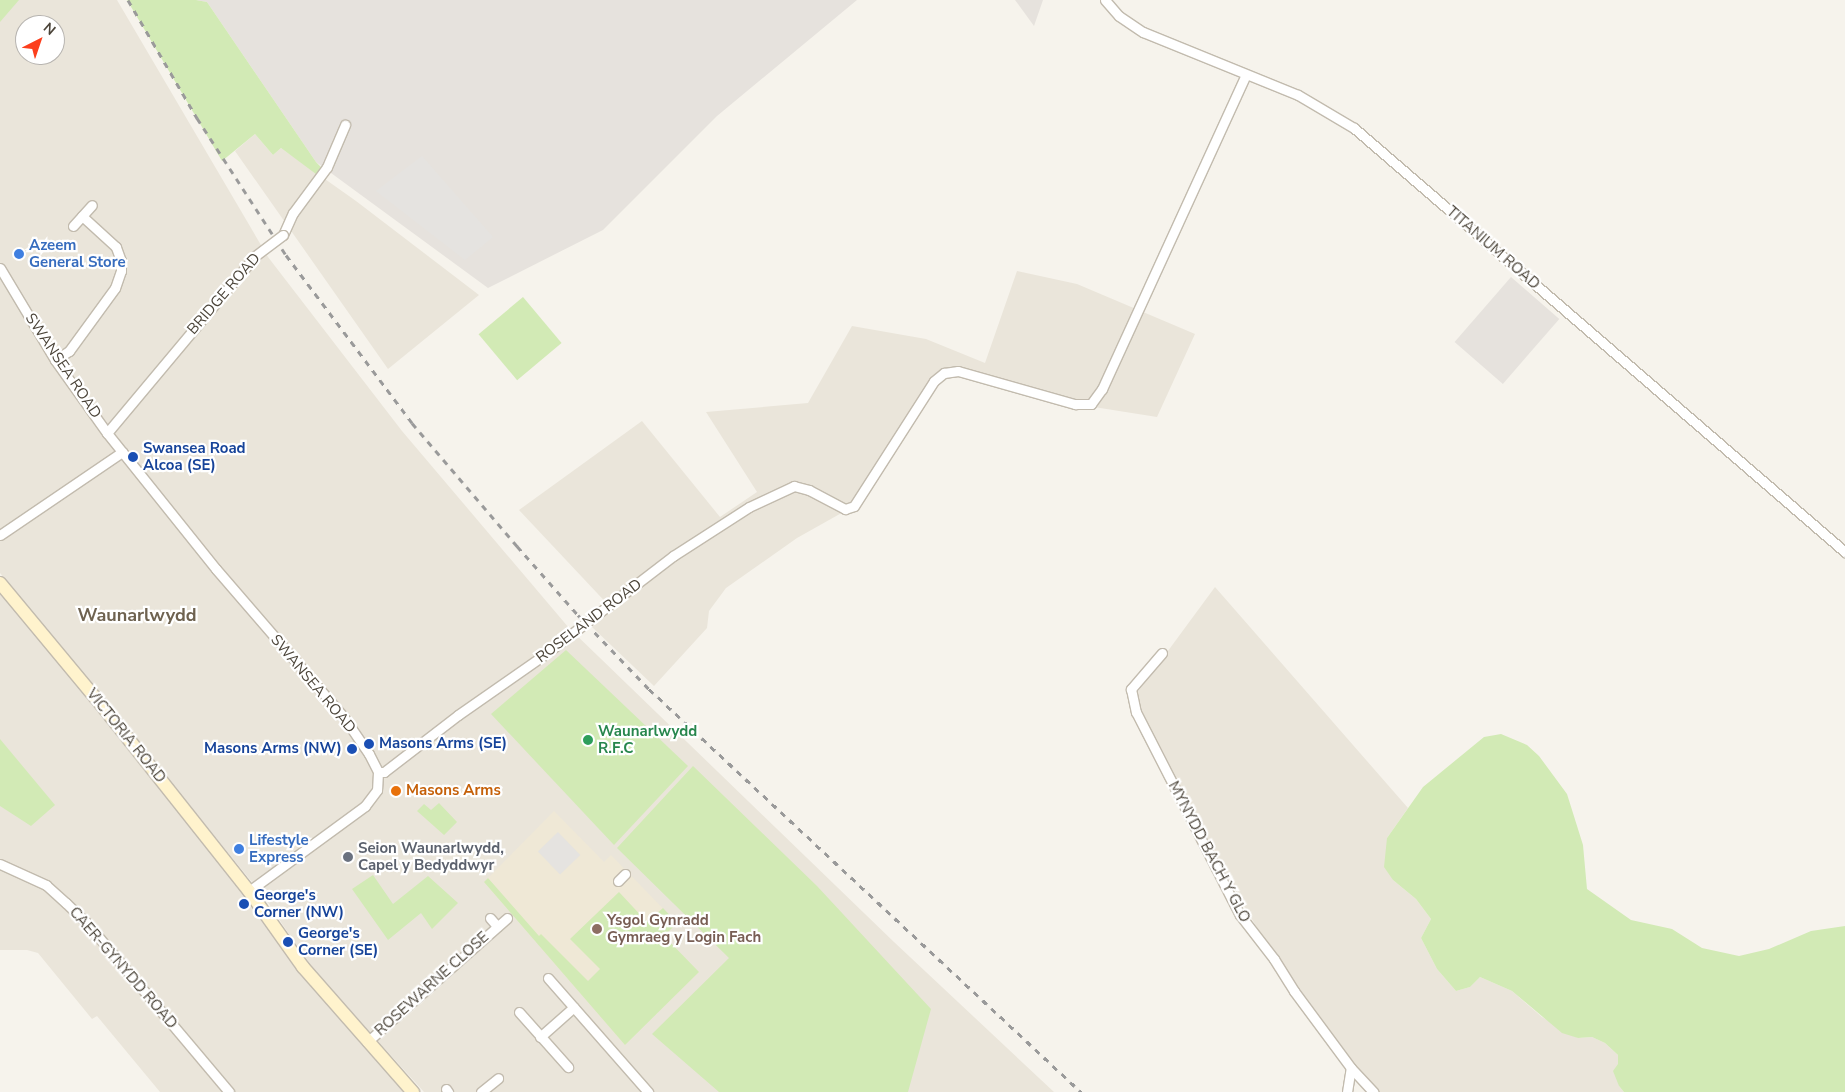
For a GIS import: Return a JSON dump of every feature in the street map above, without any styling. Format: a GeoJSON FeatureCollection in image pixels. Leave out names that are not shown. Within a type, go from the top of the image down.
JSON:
{"type":"FeatureCollection","features":[{"type":"Feature","properties":{"kind":"main road","name":"VICTORIA ROAD"},"geometry":{"type":"LineString","coordinates":[[0,583],[107,712],[249,890]]}},
{"type":"Feature","properties":{"kind":"main road"},"geometry":{"type":"LineString","coordinates":[[249,890],[303,967],[367,1042],[413,1092]]}},
{"type":"Feature","properties":{"kind":"street","name":"TITANIUM ROAD"},"geometry":{"type":"LineString","coordinates":[[1105,0],[1119,16],[1143,32],[1298,95],[1354,128],[1845,552]]}},
{"type":"Feature","properties":{"kind":"street","name":"ROSELAND ROAD"},"geometry":{"type":"LineString","coordinates":[[378,772],[384,772],[458,715],[544,655],[673,556],[749,507],[794,486],[809,490],[846,509],[854,506],[934,381],[944,373],[958,371],[1075,404],[1090,404],[1102,389],[1246,75]]}},
{"type":"Feature","properties":{"kind":"street","name":"BRIDGE ROAD"},"geometry":{"type":"LineString","coordinates":[[107,433],[255,256],[283,234],[293,213],[327,167],[345,125]]}},
{"type":"Feature","properties":{"kind":"street"},"geometry":{"type":"LineString","coordinates":[[73,226],[92,205]]}},
{"type":"Feature","properties":{"kind":"street"},"geometry":{"type":"LineString","coordinates":[[55,360],[69,350],[98,312],[115,288],[122,271],[116,247],[82,216]]}},
{"type":"Feature","properties":{"kind":"street","name":"SWANSEA ROAD"},"geometry":{"type":"LineString","coordinates":[[0,268],[55,360],[107,433],[216,569],[344,716],[369,754],[378,772]]}},
{"type":"Feature","properties":{"kind":"street"},"geometry":{"type":"LineString","coordinates":[[0,535],[122,452]]}},
{"type":"Feature","properties":{"kind":"street","name":"MYNYDD BACH Y GLO"},"geometry":{"type":"LineString","coordinates":[[1162,653],[1131,689],[1136,712],[1240,915],[1274,958],[1294,991],[1351,1068],[1373,1092]]}},
{"type":"Feature","properties":{"kind":"street"},"geometry":{"type":"LineString","coordinates":[[249,890],[365,806],[377,790],[378,772]]}},
{"type":"Feature","properties":{"kind":"street","name":"CAER-GYNYDD ROAD"},"geometry":{"type":"LineString","coordinates":[[0,864],[46,885],[66,902],[86,922],[228,1092]]}},
{"type":"Feature","properties":{"kind":"street"},"geometry":{"type":"LineString","coordinates":[[618,882],[625,874]]}},
{"type":"Feature","properties":{"kind":"street","name":"ROSEWARNE CLOSE"},"geometry":{"type":"LineString","coordinates":[[490,918],[497,926]]}},
{"type":"Feature","properties":{"kind":"street","name":"ROSEWARNE CLOSE"},"geometry":{"type":"LineString","coordinates":[[367,1042],[507,918]]}},
{"type":"Feature","properties":{"kind":"street"},"geometry":{"type":"LineString","coordinates":[[548,978],[648,1092]]}},
{"type":"Feature","properties":{"kind":"street"},"geometry":{"type":"LineString","coordinates":[[540,1037],[574,1007]]}},
{"type":"Feature","properties":{"kind":"street"},"geometry":{"type":"LineString","coordinates":[[519,1012],[568,1067]]}},
{"type":"Feature","properties":{"kind":"street"},"geometry":{"type":"LineString","coordinates":[[1347,1092],[1351,1068]]}},
{"type":"Feature","properties":{"kind":"street"},"geometry":{"type":"LineString","coordinates":[[481,1092],[498,1078]]}},
{"type":"Feature","properties":{"kind":"shaded area"},"geometry":{"type":"Polygon","coordinates":[[[0,0],[117,0],[268,257],[402,431],[569,628],[894,942],[1054,1092],[424,1092],[310,966],[265,898],[0,573],[0,0]]]}},
{"type":"Feature","properties":{"kind":"shaded area"},"geometry":{"type":"Polygon","coordinates":[[[196,0],[857,0],[717,116],[603,230],[488,288],[316,162],[207,2],[196,0]]]}},
{"type":"Feature","properties":{"kind":"shaded area"},"geometry":{"type":"Polygon","coordinates":[[[1015,0],[1043,0],[1034,26],[1015,0]]]}},
{"type":"Feature","properties":{"kind":"shaded area"},"geometry":{"type":"Polygon","coordinates":[[[255,134],[273,155],[281,148],[356,201],[479,295],[388,369],[235,151],[255,134]]]}},
{"type":"Feature","properties":{"kind":"shaded area"},"geometry":{"type":"Polygon","coordinates":[[[422,156],[493,237],[465,260],[376,191],[422,156]]]}},
{"type":"Feature","properties":{"kind":"shaded area"},"geometry":{"type":"Polygon","coordinates":[[[1017,271],[1077,284],[1195,334],[1157,417],[1075,404],[958,371],[944,373],[854,506],[797,538],[726,588],[709,611],[707,628],[654,686],[592,627],[613,610],[519,510],[642,421],[720,517],[757,492],[706,412],[808,403],[852,326],[926,339],[985,363],[1017,271]]]}},
{"type":"Feature","properties":{"kind":"shaded area"},"geometry":{"type":"Polygon","coordinates":[[[1511,277],[1559,319],[1503,384],[1455,342],[1511,277]]]}},
{"type":"Feature","properties":{"kind":"shaded area"},"geometry":{"type":"Polygon","coordinates":[[[1215,587],[1408,808],[1387,838],[1393,880],[1416,899],[1431,919],[1421,938],[1437,969],[1456,991],[1470,987],[1480,977],[1512,991],[1542,1017],[1578,1038],[1592,1037],[1605,1043],[1618,1055],[1619,1086],[1624,1092],[1379,1092],[1360,1071],[1266,943],[1225,873],[1139,705],[1137,693],[1215,587]]]}},
{"type":"Feature","properties":{"kind":"shaded area"},"geometry":{"type":"Polygon","coordinates":[[[0,590],[235,877],[407,1092],[160,1092],[97,1016],[92,1019],[38,953],[27,950],[0,950],[0,590]]]}},
{"type":"Feature","properties":{"kind":"shaded area","name":"Ysgol Gynradd Gymraeg y Login Fach"},"geometry":{"type":"Polygon","coordinates":[[[554,811],[604,862],[611,855],[677,923],[664,936],[699,972],[625,1045],[484,882],[554,811]]]}},
{"type":"Feature","properties":{"kind":"shaded area"},"geometry":{"type":"Polygon","coordinates":[[[558,832],[580,855],[560,874],[538,851],[558,832]]]}},
{"type":"Feature","properties":{"kind":"green space"},"geometry":{"type":"Polygon","coordinates":[[[0,0],[19,0],[0,22],[0,0]]]}},
{"type":"Feature","properties":{"kind":"green space"},"geometry":{"type":"Polygon","coordinates":[[[127,0],[196,0],[207,2],[321,167],[316,174],[281,148],[273,155],[255,134],[222,161],[127,0]]]}},
{"type":"Feature","properties":{"kind":"green space"},"geometry":{"type":"Polygon","coordinates":[[[523,297],[562,343],[517,380],[479,334],[523,297]]]}},
{"type":"Feature","properties":{"kind":"green space","name":"Waunarlwydd R.F.C"},"geometry":{"type":"Polygon","coordinates":[[[566,650],[688,766],[614,845],[491,714],[566,650]]]}},
{"type":"Feature","properties":{"kind":"green space"},"geometry":{"type":"Polygon","coordinates":[[[1501,734],[1527,745],[1539,756],[1567,794],[1583,845],[1587,889],[1631,920],[1672,929],[1702,948],[1739,956],[1769,949],[1811,931],[1845,926],[1845,1092],[1624,1092],[1619,1086],[1613,1071],[1618,1064],[1618,1055],[1605,1043],[1592,1037],[1578,1038],[1562,1033],[1512,991],[1480,977],[1470,987],[1456,991],[1437,969],[1421,938],[1431,919],[1416,899],[1393,880],[1384,867],[1387,838],[1423,787],[1484,737],[1501,734]]]}},
{"type":"Feature","properties":{"kind":"green space"},"geometry":{"type":"Polygon","coordinates":[[[0,739],[55,805],[31,826],[0,806],[0,739]]]}},
{"type":"Feature","properties":{"kind":"green space"},"geometry":{"type":"Polygon","coordinates":[[[693,766],[817,886],[931,1009],[908,1092],[719,1092],[652,1034],[729,958],[617,848],[693,766]]]}},
{"type":"Feature","properties":{"kind":"green space"},"geometry":{"type":"Polygon","coordinates":[[[439,803],[457,822],[444,835],[417,811],[424,804],[431,810],[439,803]]]}},
{"type":"Feature","properties":{"kind":"green space"},"geometry":{"type":"Polygon","coordinates":[[[373,875],[393,904],[428,876],[458,903],[432,929],[421,913],[388,940],[352,889],[373,875]]]}},
{"type":"Feature","properties":{"kind":"green space"},"geometry":{"type":"Polygon","coordinates":[[[488,878],[539,936],[541,934],[588,981],[600,969],[570,939],[619,892],[647,922],[663,908],[677,923],[664,936],[699,972],[625,1045],[484,882],[488,878]]]}},
{"type":"Feature","properties":{"kind":"railway"},"geometry":{"type":"LineString","coordinates":[[128,0],[197,118],[286,255],[412,423],[517,546],[578,615],[649,689],[1081,1092]]}},
{"type":"Feature","properties":{"kind":"place","name":"Azeem General Store"},"geometry":{"type":"Point","coordinates":[19,254]}},
{"type":"Feature","properties":{"kind":"place","name":"Swansea Road Alcoa (SE)"},"geometry":{"type":"Point","coordinates":[133,457]}},
{"type":"Feature","properties":{"kind":"place","name":"Waunarlwydd R.F.C"},"geometry":{"type":"Point","coordinates":[588,740]}},
{"type":"Feature","properties":{"kind":"place","name":"Masons Arms (SE)"},"geometry":{"type":"Point","coordinates":[369,744]}},
{"type":"Feature","properties":{"kind":"place","name":"Masons Arms (NW)"},"geometry":{"type":"Point","coordinates":[352,749]}},
{"type":"Feature","properties":{"kind":"place","name":"Masons Arms"},"geometry":{"type":"Point","coordinates":[396,791]}},
{"type":"Feature","properties":{"kind":"place","name":"Lifestyle Express"},"geometry":{"type":"Point","coordinates":[239,849]}},
{"type":"Feature","properties":{"kind":"place","name":"Seion Waunarlwydd, Capel y Bedyddwyr"},"geometry":{"type":"Point","coordinates":[348,857]}},
{"type":"Feature","properties":{"kind":"place","name":"George's Corner (NW)"},"geometry":{"type":"Point","coordinates":[244,904]}},
{"type":"Feature","properties":{"kind":"place","name":"Ysgol Gynradd Gymraeg y Login Fach"},"geometry":{"type":"Point","coordinates":[597,929]}},
{"type":"Feature","properties":{"kind":"place","name":"George's Corner (SE)"},"geometry":{"type":"Point","coordinates":[288,942]}},
{"type":"Feature","properties":{"kind":"district","name":"Waunarlwydd"},"geometry":{"type":"Point","coordinates":[137,615]}}]}
